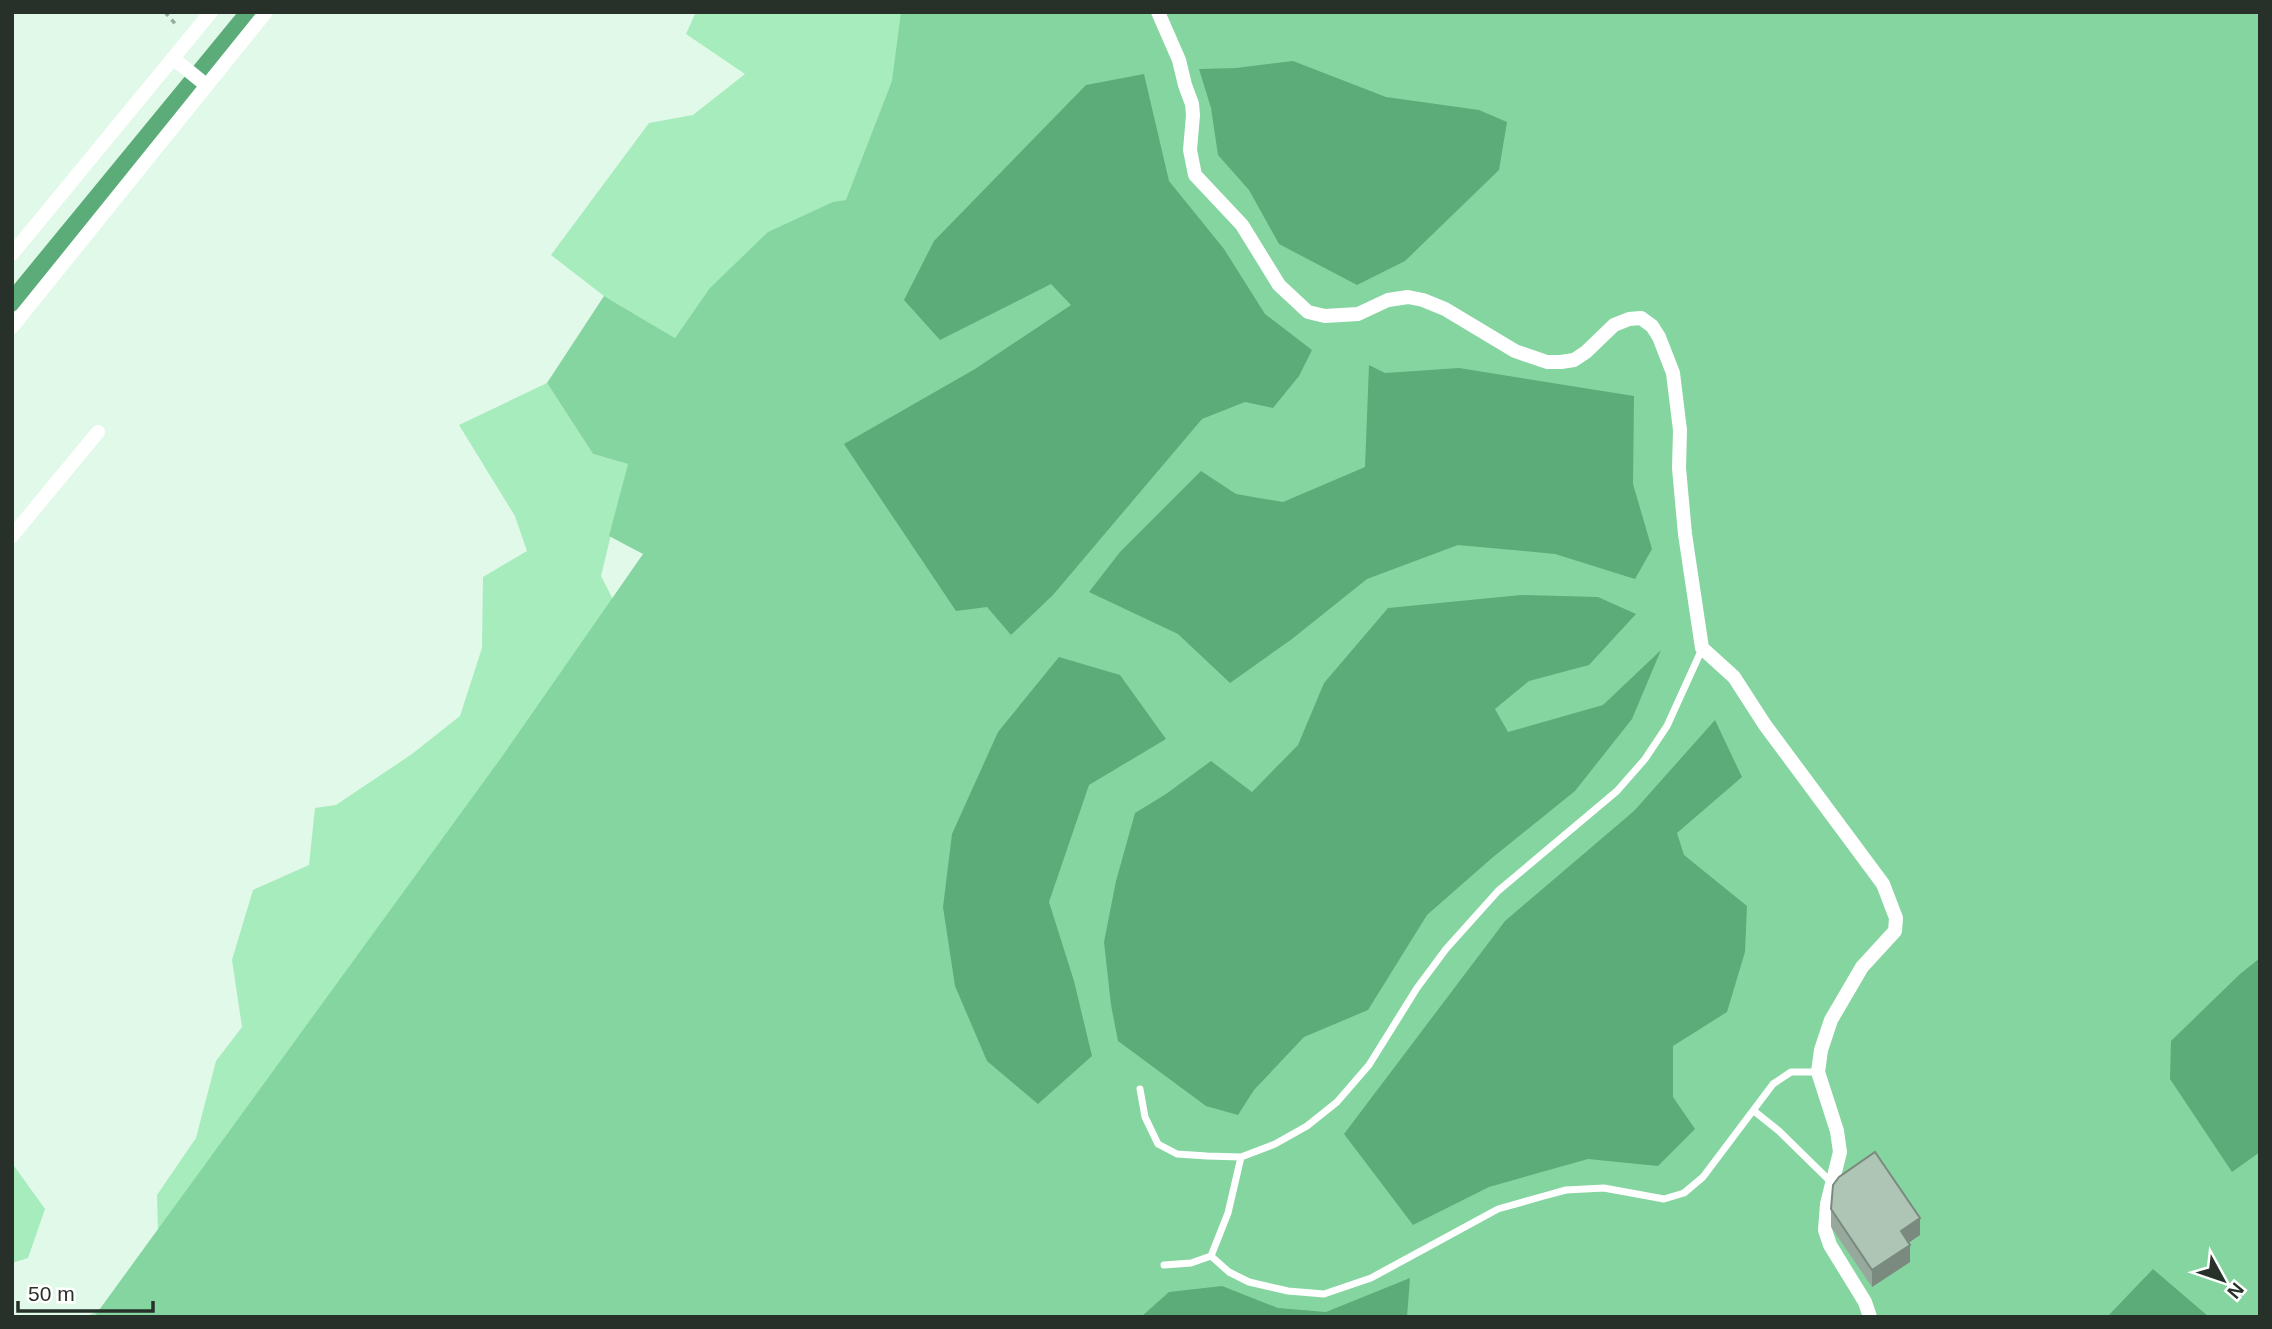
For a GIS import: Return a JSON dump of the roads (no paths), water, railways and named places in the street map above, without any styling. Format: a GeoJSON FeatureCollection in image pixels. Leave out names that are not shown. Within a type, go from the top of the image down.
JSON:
{"type":"FeatureCollection","features":[{"type":"Feature","properties":{"kind":"street"},"geometry":{"type":"LineString","coordinates":[[12,254],[178,62],[188,40],[211,12]]}},
{"type":"Feature","properties":{"kind":"street"},"geometry":{"type":"LineString","coordinates":[[12,327],[204,83],[266,12]]}},
{"type":"Feature","properties":{"kind":"street"},"geometry":{"type":"LineString","coordinates":[[1158,12],[1179,60],[1192,104],[1190,150],[1195,175],[1242,225],[1279,285],[1308,312],[1325,316],[1358,314],[1388,300],[1408,297],[1423,300],[1445,309],[1515,351],[1547,362],[1574,360],[1614,325],[1641,318],[1651,326],[1667,354],[1673,373],[1681,430],[1679,468],[1684,521],[1702,648],[1734,677],[1765,725],[1883,884],[1896,918],[1895,931],[1862,967],[1831,1020],[1821,1050],[1818,1072],[1837,1131],[1840,1152],[1825,1216],[1825,1230],[1830,1245],[1865,1302],[1870,1317]]}},
{"type":"Feature","properties":{"kind":"street"},"geometry":{"type":"LineString","coordinates":[[178,62],[204,83]]}},
{"type":"Feature","properties":{"kind":"street"},"geometry":{"type":"LineString","coordinates":[[12,536],[98,432]]}},
{"type":"Feature","properties":{"kind":"lane"},"geometry":{"type":"LineString","coordinates":[[1140,1089],[1144,1117],[1150,1131],[1158,1144],[1177,1154],[1241,1157],[1297,1132],[1337,1102],[1369,1065],[1439,959],[1498,891],[1617,791],[1645,759],[1667,726],[1702,648]]}},
{"type":"Feature","properties":{"kind":"lane"},"geometry":{"type":"LineString","coordinates":[[1211,1256],[1229,1272],[1249,1282],[1288,1291],[1324,1294],[1371,1278],[1498,1209],[1532,1199],[1566,1190],[1604,1188],[1664,1199],[1684,1194],[1703,1177],[1773,1084],[1791,1072],[1818,1072]]}},
{"type":"Feature","properties":{"kind":"lane"},"geometry":{"type":"LineString","coordinates":[[1754,1111],[1832,1182]]}},
{"type":"Feature","properties":{"kind":"lane"},"geometry":{"type":"LineString","coordinates":[[1164,1265],[1191,1263],[1211,1256],[1228,1213],[1241,1157]]}},
{"type":"Feature","properties":{"kind":"waterway"},"geometry":{"type":"LineString","coordinates":[[12,302],[250,12]]}}]}
